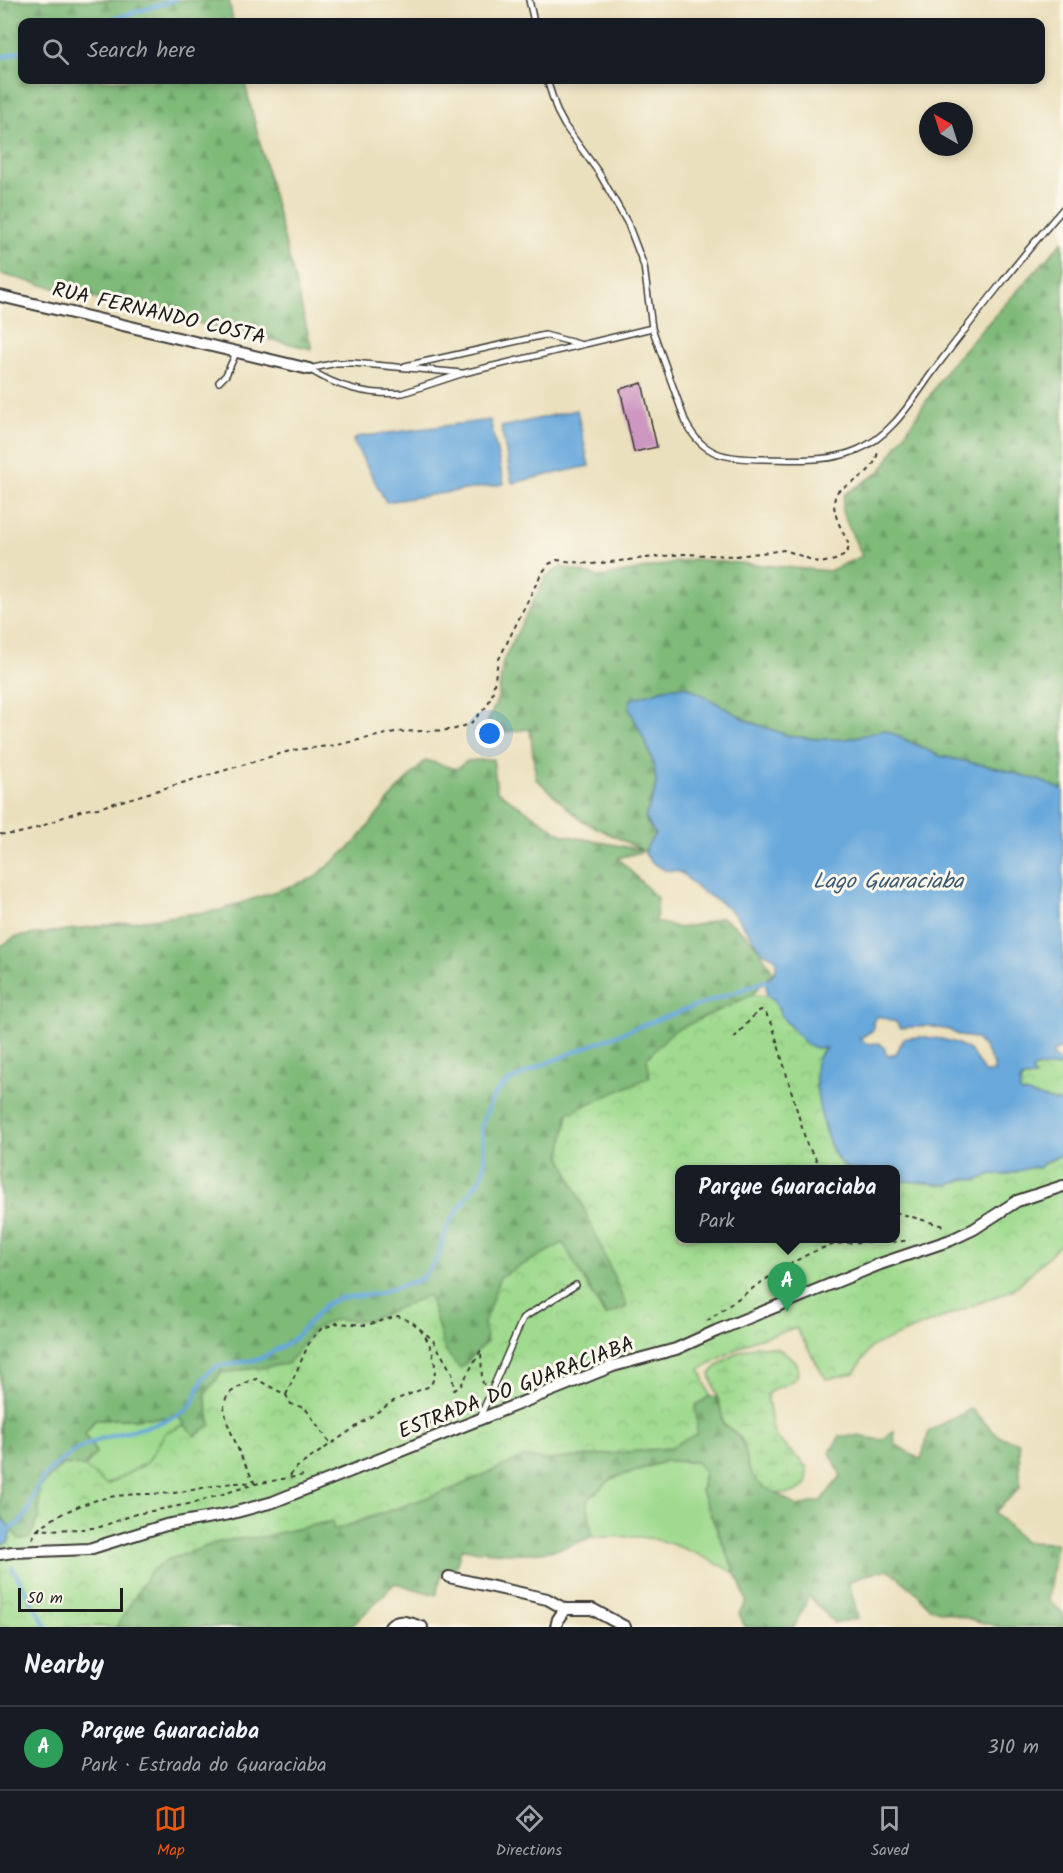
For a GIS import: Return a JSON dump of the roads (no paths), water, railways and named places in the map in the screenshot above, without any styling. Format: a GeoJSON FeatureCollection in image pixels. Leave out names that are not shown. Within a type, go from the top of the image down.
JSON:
{"type":"FeatureCollection","features":[{"type":"Feature","properties":{"kind":"street","name":"RUA FERNANDO COSTA"},"geometry":{"type":"LineString","coordinates":[[0,296],[309,369]]}},
{"type":"Feature","properties":{"kind":"street","name":"ESTRADA DO GUARACIABA"},"geometry":{"type":"LineString","coordinates":[[0,1554],[25,1551],[89,1550],[166,1525],[252,1508],[293,1495],[613,1366],[676,1349],[880,1264],[951,1240],[974,1229],[1017,1201],[1063,1186]]}},
{"type":"Feature","properties":{"kind":"street"},"geometry":{"type":"LineString","coordinates":[[449,1577],[547,1599],[565,1609],[592,1609],[625,1627]]}},
{"type":"Feature","properties":{"kind":"street"},"geometry":{"type":"LineString","coordinates":[[556,1627],[565,1609]]}},
{"type":"Feature","properties":{"kind":"street"},"geometry":{"type":"LineString","coordinates":[[390,1627],[393,1623],[400,1621],[422,1627]]}},
{"type":"Feature","properties":{"kind":"lane"},"geometry":{"type":"LineString","coordinates":[[529,0],[533,18]]}},
{"type":"Feature","properties":{"kind":"lane"},"geometry":{"type":"LineString","coordinates":[[548,84],[557,111],[565,126],[599,173],[633,234],[644,266],[651,328],[686,423],[693,437],[703,447],[726,457],[826,459],[858,450],[877,440],[902,413],[939,363],[1063,209]]}},
{"type":"Feature","properties":{"kind":"lane"},"geometry":{"type":"LineString","coordinates":[[309,369],[326,380],[346,387],[394,394],[410,392],[464,373],[651,328]]}},
{"type":"Feature","properties":{"kind":"lane"},"geometry":{"type":"LineString","coordinates":[[405,366],[545,335],[581,345]]}},
{"type":"Feature","properties":{"kind":"lane"},"geometry":{"type":"LineString","coordinates":[[219,382],[226,375],[237,351]]}},
{"type":"Feature","properties":{"kind":"lane"},"geometry":{"type":"LineString","coordinates":[[309,369],[336,363],[405,366],[464,373]]}},
{"type":"Feature","properties":{"kind":"lane"},"geometry":{"type":"LineString","coordinates":[[479,1419],[523,1318],[576,1285]]}},
{"type":"Feature","properties":{"kind":"water"},"geometry":{"type":"Polygon","coordinates":[[[577,410],[589,466],[512,483],[501,427],[577,410]]]}},
{"type":"Feature","properties":{"kind":"water"},"geometry":{"type":"Polygon","coordinates":[[[490,420],[504,484],[386,502],[353,441],[357,437],[490,420]]]}},
{"type":"Feature","properties":{"kind":"water","name":"Lago Guaraciaba"},"geometry":{"type":"Polygon","coordinates":[[[672,687],[688,687],[750,722],[790,736],[847,739],[885,730],[940,756],[1002,769],[1063,790],[1063,1049],[1053,1052],[1053,1056],[1063,1065],[1035,1068],[1032,1070],[1035,1077],[1023,1078],[1020,1082],[1020,1092],[1063,1103],[1063,1154],[1043,1163],[1040,1168],[1033,1167],[1005,1175],[992,1174],[977,1180],[965,1179],[949,1185],[900,1180],[900,1165],[844,1165],[840,1162],[827,1137],[816,1087],[816,1063],[826,1048],[815,1048],[806,1044],[781,1016],[774,999],[767,996],[766,981],[775,972],[777,961],[763,952],[726,906],[698,889],[683,874],[665,870],[651,862],[645,854],[655,834],[645,818],[655,792],[655,773],[650,754],[629,708],[631,699],[672,687]],[[878,1016],[873,1022],[873,1030],[859,1039],[868,1044],[879,1043],[884,1047],[887,1056],[896,1054],[904,1038],[929,1037],[946,1040],[969,1050],[985,1073],[994,1072],[994,1065],[984,1047],[975,1038],[928,1026],[900,1028],[896,1022],[878,1016]]]}},
{"type":"Feature","properties":{"kind":"water"},"geometry":{"type":"Polygon","coordinates":[[[0,1515],[11,1529],[9,1542],[0,1545],[0,1515]]]}},
{"type":"Feature","properties":{"kind":"waterway"},"geometry":{"type":"LineString","coordinates":[[116,18],[175,0]]}},
{"type":"Feature","properties":{"kind":"waterway"},"geometry":{"type":"LineString","coordinates":[[0,58],[18,52]]}},
{"type":"Feature","properties":{"kind":"waterway"},"geometry":{"type":"LineString","coordinates":[[0,1527],[11,1529],[23,1519],[42,1479],[65,1458],[92,1442],[154,1424],[184,1412],[190,1407],[205,1377],[218,1366],[260,1359],[293,1340],[326,1304],[339,1298],[377,1294],[421,1279],[437,1260],[448,1225],[481,1177],[485,1163],[481,1126],[493,1096],[508,1082],[542,1065],[632,1029],[766,981]]}},
{"type":"Feature","properties":{"kind":"waterway"},"geometry":{"type":"LineString","coordinates":[[12,1567],[47,1627]]}},
{"type":"Feature","properties":{"kind":"place","name":"Parque Guaraciaba"},"geometry":{"type":"Point","coordinates":[787,1312]}}]}
